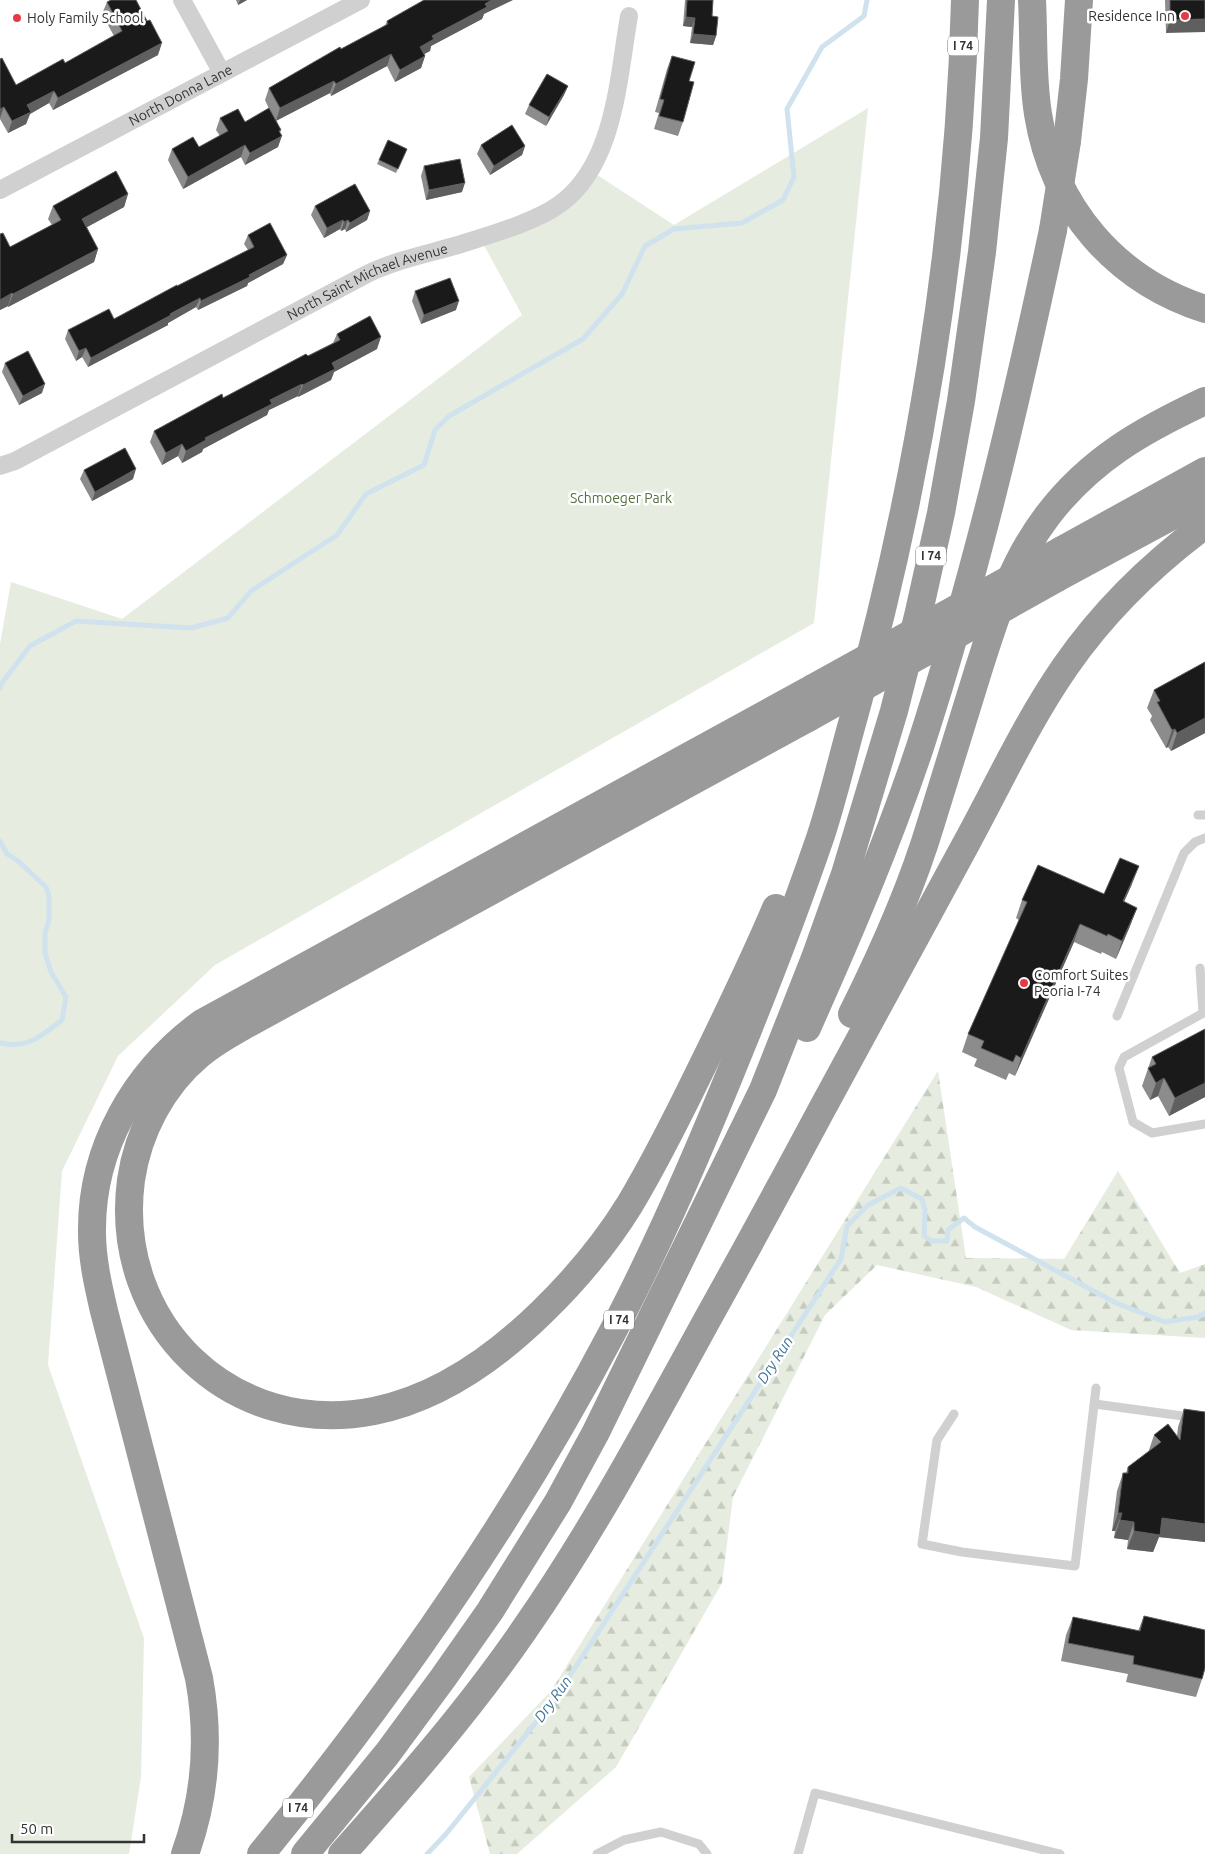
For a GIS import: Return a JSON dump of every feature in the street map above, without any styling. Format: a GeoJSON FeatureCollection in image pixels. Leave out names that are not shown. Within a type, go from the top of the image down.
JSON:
{"type":"FeatureCollection","features":[{"type":"Feature","properties":{"kind":"highway"},"geometry":{"type":"LineString","coordinates":[[954,0],[960,92]]}},
{"type":"Feature","properties":{"kind":"highway","name":"I 74"},"geometry":{"type":"LineString","coordinates":[[261,1854],[374,1712],[489,1544],[566,1416],[613,1331],[662,1232],[706,1135],[761,999],[821,834],[868,665],[907,496],[925,395],[940,291],[960,92],[964,0]]}},
{"type":"Feature","properties":{"kind":"highway","name":"I 74"},"geometry":{"type":"LineString","coordinates":[[305,1854],[388,1754],[443,1678],[490,1611],[558,1502],[596,1432],[763,1090],[816,958],[864,811],[904,674],[939,522],[962,401],[982,252],[994,138],[1001,0]]}},
{"type":"Feature","properties":{"kind":"highway"},"geometry":{"type":"LineString","coordinates":[[1032,0],[1038,114],[1050,162],[1067,201],[1092,234],[1137,275],[1171,297],[1205,309]]}},
{"type":"Feature","properties":{"kind":"highway"},"geometry":{"type":"LineString","coordinates":[[763,1090],[802,1039],[859,910],[919,747],[948,655],[980,540],[1026,355],[1053,230],[1067,141],[1074,79],[1079,0]]}},
{"type":"Feature","properties":{"kind":"highway"},"geometry":{"type":"LineString","coordinates":[[633,1457],[699,1328],[887,944],[922,852],[992,628],[1008,582],[1023,550],[1053,509],[1092,467],[1114,450],[1152,426],[1205,401]]}},
{"type":"Feature","properties":{"kind":"highway"},"geometry":{"type":"LineString","coordinates":[[1072,545],[1205,464]]}},
{"type":"Feature","properties":{"kind":"highway"},"geometry":{"type":"LineString","coordinates":[[185,1854],[194,1827],[204,1778],[206,1739],[203,1701],[199,1678],[106,1320],[93,1251],[93,1214],[98,1174],[122,1112],[149,1071],[176,1044],[202,1023],[813,688],[1205,470]]}},
{"type":"Feature","properties":{"kind":"highway"},"geometry":{"type":"LineString","coordinates":[[821,834],[787,881],[740,990],[668,1136],[630,1204],[595,1253],[557,1297],[524,1329],[492,1356],[452,1380],[412,1400],[372,1411],[324,1415],[282,1409],[248,1397],[220,1382],[177,1345],[153,1308],[139,1276],[129,1230],[128,1204],[137,1152],[149,1119],[170,1085],[195,1059],[215,1043],[247,1024],[808,718],[1057,578],[1205,498]]}},
{"type":"Feature","properties":{"kind":"highway"},"geometry":{"type":"LineString","coordinates":[[342,1854],[446,1734],[494,1672],[576,1552],[633,1457],[750,1245],[871,1017],[1030,723],[1049,692],[1080,646],[1121,598],[1169,553],[1205,525]]}},
{"type":"Feature","properties":{"kind":"street"},"geometry":{"type":"LineString","coordinates":[[182,0],[222,73]]}},
{"type":"Feature","properties":{"kind":"street","name":"North Donna Lane"},"geometry":{"type":"LineString","coordinates":[[0,190],[361,0]]}},
{"type":"Feature","properties":{"kind":"street","name":"North Saint Michael Avenue"},"geometry":{"type":"LineString","coordinates":[[0,466],[15,461],[375,270],[458,245],[521,223],[542,215],[560,204],[582,183],[595,164],[603,145],[612,114],[629,16]]}},
{"type":"Feature","properties":{"kind":"lane"},"geometry":{"type":"LineString","coordinates":[[1117,1016],[1184,853],[1195,842],[1205,838]]}},
{"type":"Feature","properties":{"kind":"lane"},"geometry":{"type":"LineString","coordinates":[[1200,968],[1204,1012],[1124,1057],[1119,1068],[1133,1122],[1152,1133],[1205,1124]]}},
{"type":"Feature","properties":{"kind":"lane"},"geometry":{"type":"LineString","coordinates":[[954,1414],[937,1440],[922,1544],[962,1552],[1075,1566],[1096,1388]]}},
{"type":"Feature","properties":{"kind":"lane"},"geometry":{"type":"LineString","coordinates":[[1095,1404],[1205,1419]]}},
{"type":"Feature","properties":{"kind":"lane"},"geometry":{"type":"LineString","coordinates":[[798,1854],[815,1793],[1060,1854]]}},
{"type":"Feature","properties":{"kind":"lane"},"geometry":{"type":"LineString","coordinates":[[598,1854],[624,1840],[661,1832],[699,1844],[707,1854]]}},
{"type":"Feature","properties":{"kind":"green space","name":"Schmoeger Park"},"geometry":{"type":"Polygon","coordinates":[[[868,108],[814,623],[215,965],[118,1056],[62,1171],[48,1365],[144,1638],[141,1777],[129,1854],[0,1854],[0,644],[11,582],[122,619],[522,315],[480,238],[521,223],[591,171],[674,225],[868,108]]]}},
{"type":"Feature","properties":{"kind":"green space"},"geometry":{"type":"Polygon","coordinates":[[[938,1071],[966,1258],[1064,1259],[1118,1171],[1180,1273],[1205,1264],[1205,1338],[1071,1330],[976,1287],[877,1265],[825,1315],[733,1497],[722,1583],[616,1767],[517,1854],[490,1854],[469,1777],[551,1691],[938,1071]]]}},
{"type":"Feature","properties":{"kind":"building"},"geometry":{"type":"Polygon","coordinates":[[[111,0],[136,0],[147,21],[150,20],[162,43],[58,98],[54,91],[27,105],[31,112],[12,121],[4,107],[0,109],[0,59],[2,58],[16,85],[63,59],[65,63],[122,31],[107,2],[111,0]]]}},
{"type":"Feature","properties":{"kind":"building"},"geometry":{"type":"Polygon","coordinates":[[[424,0],[492,0],[485,4],[487,7],[432,36],[434,39],[420,47],[425,56],[400,70],[391,54],[336,84],[334,81],[280,108],[269,88],[340,47],[341,49],[388,24],[387,21],[424,0]]]}},
{"type":"Feature","properties":{"kind":"building"},"geometry":{"type":"Polygon","coordinates":[[[687,0],[713,0],[712,16],[718,17],[716,36],[693,34],[695,18],[686,17],[687,0]]]}},
{"type":"Feature","properties":{"kind":"building"},"geometry":{"type":"Polygon","coordinates":[[[1170,0],[1205,0],[1205,19],[1170,20],[1170,0]]]}},
{"type":"Feature","properties":{"kind":"building"},"geometry":{"type":"Polygon","coordinates":[[[672,56],[695,62],[689,81],[694,82],[683,122],[659,116],[664,100],[660,99],[672,56]]]}},
{"type":"Feature","properties":{"kind":"building"},"geometry":{"type":"Polygon","coordinates":[[[547,74],[568,86],[549,117],[529,105],[547,74]]]}},
{"type":"Feature","properties":{"kind":"building"},"geometry":{"type":"Polygon","coordinates":[[[269,108],[281,130],[279,131],[282,136],[250,153],[245,145],[188,177],[172,149],[193,137],[199,147],[228,131],[220,118],[238,109],[245,122],[269,108]]]}},
{"type":"Feature","properties":{"kind":"building"},"geometry":{"type":"Polygon","coordinates":[[[512,125],[525,146],[494,166],[481,145],[512,125]]]}},
{"type":"Feature","properties":{"kind":"building"},"geometry":{"type":"Polygon","coordinates":[[[388,140],[407,149],[398,169],[379,160],[388,140]]]}},
{"type":"Feature","properties":{"kind":"building"},"geometry":{"type":"Polygon","coordinates":[[[460,159],[465,183],[429,190],[424,166],[460,159]]]}},
{"type":"Feature","properties":{"kind":"building"},"geometry":{"type":"Polygon","coordinates":[[[116,171],[128,194],[82,219],[98,249],[0,300],[0,234],[3,233],[10,247],[61,220],[53,206],[116,171]]]}},
{"type":"Feature","properties":{"kind":"building"},"geometry":{"type":"Polygon","coordinates":[[[355,184],[370,211],[350,223],[348,220],[344,222],[343,220],[327,228],[315,206],[355,184]]]}},
{"type":"Feature","properties":{"kind":"building"},"geometry":{"type":"Polygon","coordinates":[[[270,223],[287,255],[249,275],[250,277],[201,301],[200,298],[91,358],[86,348],[79,351],[68,330],[109,309],[114,319],[254,247],[248,235],[270,223]]]}},
{"type":"Feature","properties":{"kind":"building"},"geometry":{"type":"Polygon","coordinates":[[[450,278],[459,301],[424,315],[415,291],[450,278]]]}},
{"type":"Feature","properties":{"kind":"building"},"geometry":{"type":"Polygon","coordinates":[[[370,316],[381,337],[332,363],[335,369],[270,400],[272,404],[205,438],[206,440],[186,451],[182,444],[166,453],[154,431],[222,394],[223,398],[306,354],[308,356],[340,340],[337,334],[370,316]]]}},
{"type":"Feature","properties":{"kind":"building"},"geometry":{"type":"Polygon","coordinates":[[[28,351],[45,384],[23,396],[5,363],[28,351]]]}},
{"type":"Feature","properties":{"kind":"building"},"geometry":{"type":"Polygon","coordinates":[[[125,448],[136,469],[95,492],[84,470],[125,448]]]}},
{"type":"Feature","properties":{"kind":"building"},"geometry":{"type":"Polygon","coordinates":[[[1205,662],[1205,718],[1177,733],[1175,729],[1172,730],[1157,702],[1160,701],[1154,690],[1205,662]]]}},
{"type":"Feature","properties":{"kind":"building","name":"Comfort Suites Peoria I-74"},"geometry":{"type":"Polygon","coordinates":[[[1120,858],[1139,866],[1123,901],[1137,908],[1122,941],[1080,924],[1021,1058],[1016,1055],[1013,1062],[981,1048],[984,1041],[968,1034],[1027,902],[1022,900],[1038,865],[1104,894],[1120,858]]]}},
{"type":"Feature","properties":{"kind":"building"},"geometry":{"type":"Polygon","coordinates":[[[1205,1029],[1205,1083],[1175,1098],[1164,1078],[1156,1083],[1148,1068],[1156,1064],[1152,1057],[1205,1029]]]}},
{"type":"Feature","properties":{"kind":"building"},"geometry":{"type":"Polygon","coordinates":[[[1184,1409],[1205,1412],[1205,1524],[1162,1518],[1160,1535],[1134,1531],[1134,1522],[1120,1520],[1122,1513],[1118,1513],[1123,1473],[1128,1473],[1128,1467],[1161,1442],[1154,1435],[1168,1424],[1180,1440],[1184,1409]]]}},
{"type":"Feature","properties":{"kind":"building"},"geometry":{"type":"Polygon","coordinates":[[[1144,1616],[1205,1630],[1205,1668],[1202,1679],[1133,1664],[1134,1656],[1068,1643],[1073,1617],[1140,1631],[1144,1616]]]}},
{"type":"Feature","properties":{"kind":"waterway"},"geometry":{"type":"LineString","coordinates":[[0,688],[1,684],[30,646],[76,621],[191,628],[228,618],[251,591],[337,535],[366,494],[424,465],[435,430],[449,416],[583,339],[622,294],[645,246],[674,229],[742,223],[783,200],[794,177],[787,109],[822,47],[864,16],[867,0]]}},
{"type":"Feature","properties":{"kind":"waterway"},"geometry":{"type":"LineString","coordinates":[[0,841],[7,854],[18,861],[46,887],[49,896],[49,920],[45,933],[45,953],[51,972],[66,997],[62,1020],[47,1031],[26,1043],[0,1043]]}},
{"type":"Feature","properties":{"kind":"waterway","name":"Dry Run"},"geometry":{"type":"LineString","coordinates":[[427,1854],[446,1834],[554,1700],[841,1259],[847,1226],[868,1205],[901,1188],[922,1199],[925,1210],[924,1236],[932,1241],[947,1241],[948,1230],[964,1218],[975,1227],[1116,1303],[1165,1322],[1198,1317],[1205,1313]]}},
{"type":"Feature","properties":{"kind":"place","name":"Residence Inn"},"geometry":{"type":"Point","coordinates":[1185,16]}},
{"type":"Feature","properties":{"kind":"place","name":"Holy Family School"},"geometry":{"type":"Point","coordinates":[17,18]}},
{"type":"Feature","properties":{"kind":"place","name":"Comfort Suites Peoria I-74"},"geometry":{"type":"Point","coordinates":[1024,983]}}]}
